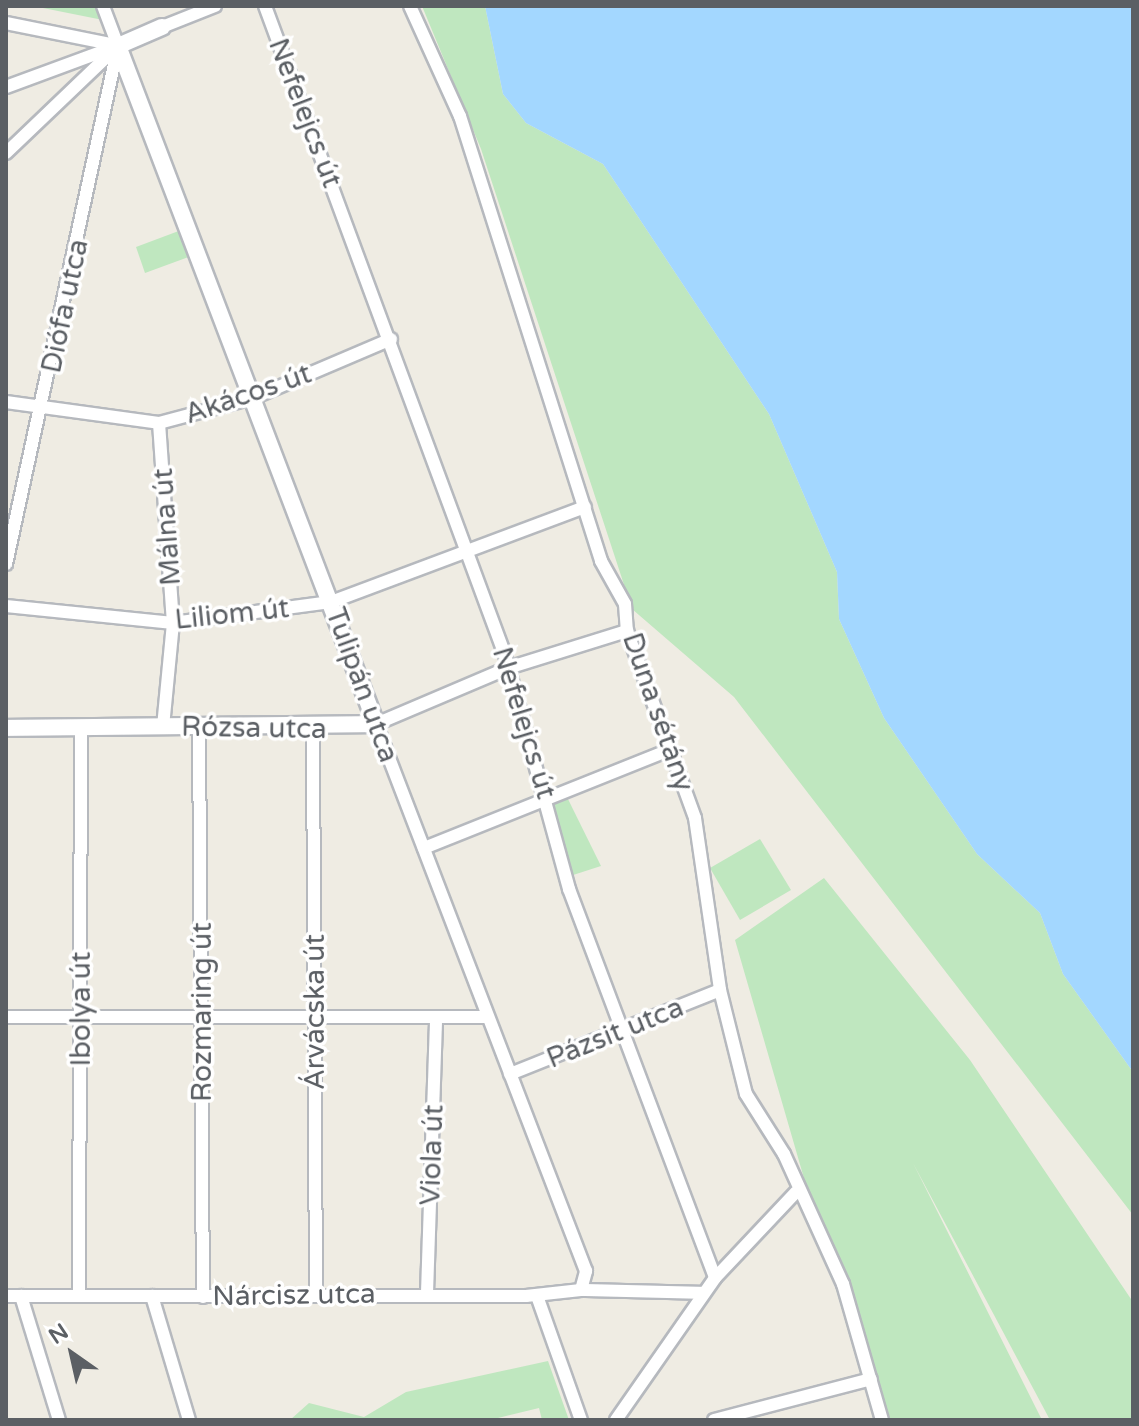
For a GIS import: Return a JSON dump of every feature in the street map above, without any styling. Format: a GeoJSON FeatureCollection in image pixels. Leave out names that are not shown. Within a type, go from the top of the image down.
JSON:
{"type":"FeatureCollection","features":[{"type":"Feature","properties":{"kind":"street"},"geometry":{"type":"LineString","coordinates":[[103,6],[118,46]]}},
{"type":"Feature","properties":{"kind":"street"},"geometry":{"type":"LineString","coordinates":[[6,87],[118,46],[162,27],[180,12],[215,6]]}},
{"type":"Feature","properties":{"kind":"street","name":"Nefelejcs út"},"geometry":{"type":"LineString","coordinates":[[265,6],[391,339],[508,668],[548,798],[569,889],[715,1278]]}},
{"type":"Feature","properties":{"kind":"street","name":"Duna sétány"},"geometry":{"type":"LineString","coordinates":[[410,6],[460,116],[585,507],[625,604],[627,631],[667,751],[695,818],[720,990],[746,1094],[784,1154],[796,1192],[843,1284],[882,1420]]}},
{"type":"Feature","properties":{"kind":"street"},"geometry":{"type":"LineString","coordinates":[[6,23],[118,46]]}},
{"type":"Feature","properties":{"kind":"street"},"geometry":{"type":"LineString","coordinates":[[6,153],[118,46]]}},
{"type":"Feature","properties":{"kind":"street","name":"Tulipán utca"},"geometry":{"type":"LineString","coordinates":[[118,46],[486,1017],[586,1271],[581,1290]]}},
{"type":"Feature","properties":{"kind":"street","name":"Diófa utca"},"geometry":{"type":"LineString","coordinates":[[6,564],[43,411],[118,46]]}},
{"type":"Feature","properties":{"kind":"street","name":"Akácos út"},"geometry":{"type":"LineString","coordinates":[[6,402],[43,411],[159,423],[253,398],[391,339]]}},
{"type":"Feature","properties":{"kind":"street","name":"Málna út"},"geometry":{"type":"LineString","coordinates":[[159,423],[173,623],[163,727]]}},
{"type":"Feature","properties":{"kind":"street","name":"Liliom út"},"geometry":{"type":"LineString","coordinates":[[6,606],[173,623],[331,602],[585,507]]}},
{"type":"Feature","properties":{"kind":"street","name":"Rózsa utca"},"geometry":{"type":"LineString","coordinates":[[6,728],[313,730],[376,724],[508,668],[627,631]]}},
{"type":"Feature","properties":{"kind":"street","name":"Ibolya út"},"geometry":{"type":"LineString","coordinates":[[79,1291],[81,727]]}},
{"type":"Feature","properties":{"kind":"street","name":"Rozmaring út"},"geometry":{"type":"LineString","coordinates":[[199,728],[203,1297]]}},
{"type":"Feature","properties":{"kind":"street","name":"Árvácska út"},"geometry":{"type":"LineString","coordinates":[[313,730],[316,1294]]}},
{"type":"Feature","properties":{"kind":"street"},"geometry":{"type":"LineString","coordinates":[[424,848],[667,751]]}},
{"type":"Feature","properties":{"kind":"street","name":"Pázsit utca"},"geometry":{"type":"LineString","coordinates":[[510,1074],[622,1034],[720,990]]}},
{"type":"Feature","properties":{"kind":"street"},"geometry":{"type":"LineString","coordinates":[[6,1017],[202,1020],[315,1016],[486,1017]]}},
{"type":"Feature","properties":{"kind":"street","name":"Viola út"},"geometry":{"type":"LineString","coordinates":[[427,1293],[436,1017]]}},
{"type":"Feature","properties":{"kind":"street"},"geometry":{"type":"LineString","coordinates":[[616,1420],[702,1293],[796,1192]]}},
{"type":"Feature","properties":{"kind":"street","name":"Nárcisz utca"},"geometry":{"type":"LineString","coordinates":[[6,1296],[79,1291],[203,1297],[427,1293],[537,1296],[581,1290],[702,1293]]}},
{"type":"Feature","properties":{"kind":"street"},"geometry":{"type":"LineString","coordinates":[[21,1296],[59,1420]]}},
{"type":"Feature","properties":{"kind":"street"},"geometry":{"type":"LineString","coordinates":[[152,1296],[189,1420]]}},
{"type":"Feature","properties":{"kind":"street"},"geometry":{"type":"LineString","coordinates":[[537,1296],[581,1420]]}},
{"type":"Feature","properties":{"kind":"street"},"geometry":{"type":"LineString","coordinates":[[714,1420],[871,1379]]}},
{"type":"Feature","properties":{"kind":"green space"},"geometry":{"type":"Polygon","coordinates":[[[33,6],[106,6],[113,22],[33,6]]]}},
{"type":"Feature","properties":{"kind":"green space"},"geometry":{"type":"Polygon","coordinates":[[[422,6],[485,6],[503,94],[526,123],[603,164],[769,414],[837,572],[839,619],[884,718],[977,854],[1040,913],[1063,974],[1133,1072],[1133,1215],[734,697],[632,609],[481,149],[422,6]]]}},
{"type":"Feature","properties":{"kind":"green space"},"geometry":{"type":"Polygon","coordinates":[[[184,229],[194,255],[145,273],[136,247],[184,229]]]}},
{"type":"Feature","properties":{"kind":"green space"},"geometry":{"type":"Polygon","coordinates":[[[565,793],[601,866],[570,876],[550,799],[565,793]]]}},
{"type":"Feature","properties":{"kind":"green space"},"geometry":{"type":"Polygon","coordinates":[[[760,839],[791,890],[740,920],[710,868],[760,839]]]}},
{"type":"Feature","properties":{"kind":"green space"},"geometry":{"type":"Polygon","coordinates":[[[824,878],[970,1060],[1133,1302],[1133,1420],[1050,1420],[913,1163],[1042,1420],[874,1420],[735,940],[824,878]]]}},
{"type":"Feature","properties":{"kind":"green space"},"geometry":{"type":"Polygon","coordinates":[[[548,1361],[569,1420],[542,1420],[539,1408],[490,1420],[290,1420],[309,1403],[364,1417],[406,1392],[548,1361]]]}},
{"type":"Feature","properties":{"kind":"water"},"geometry":{"type":"Polygon","coordinates":[[[485,6],[1133,6],[1133,1072],[1063,974],[1040,913],[977,854],[884,718],[839,619],[837,572],[769,414],[603,164],[526,123],[503,94],[485,6]]]}}]}
